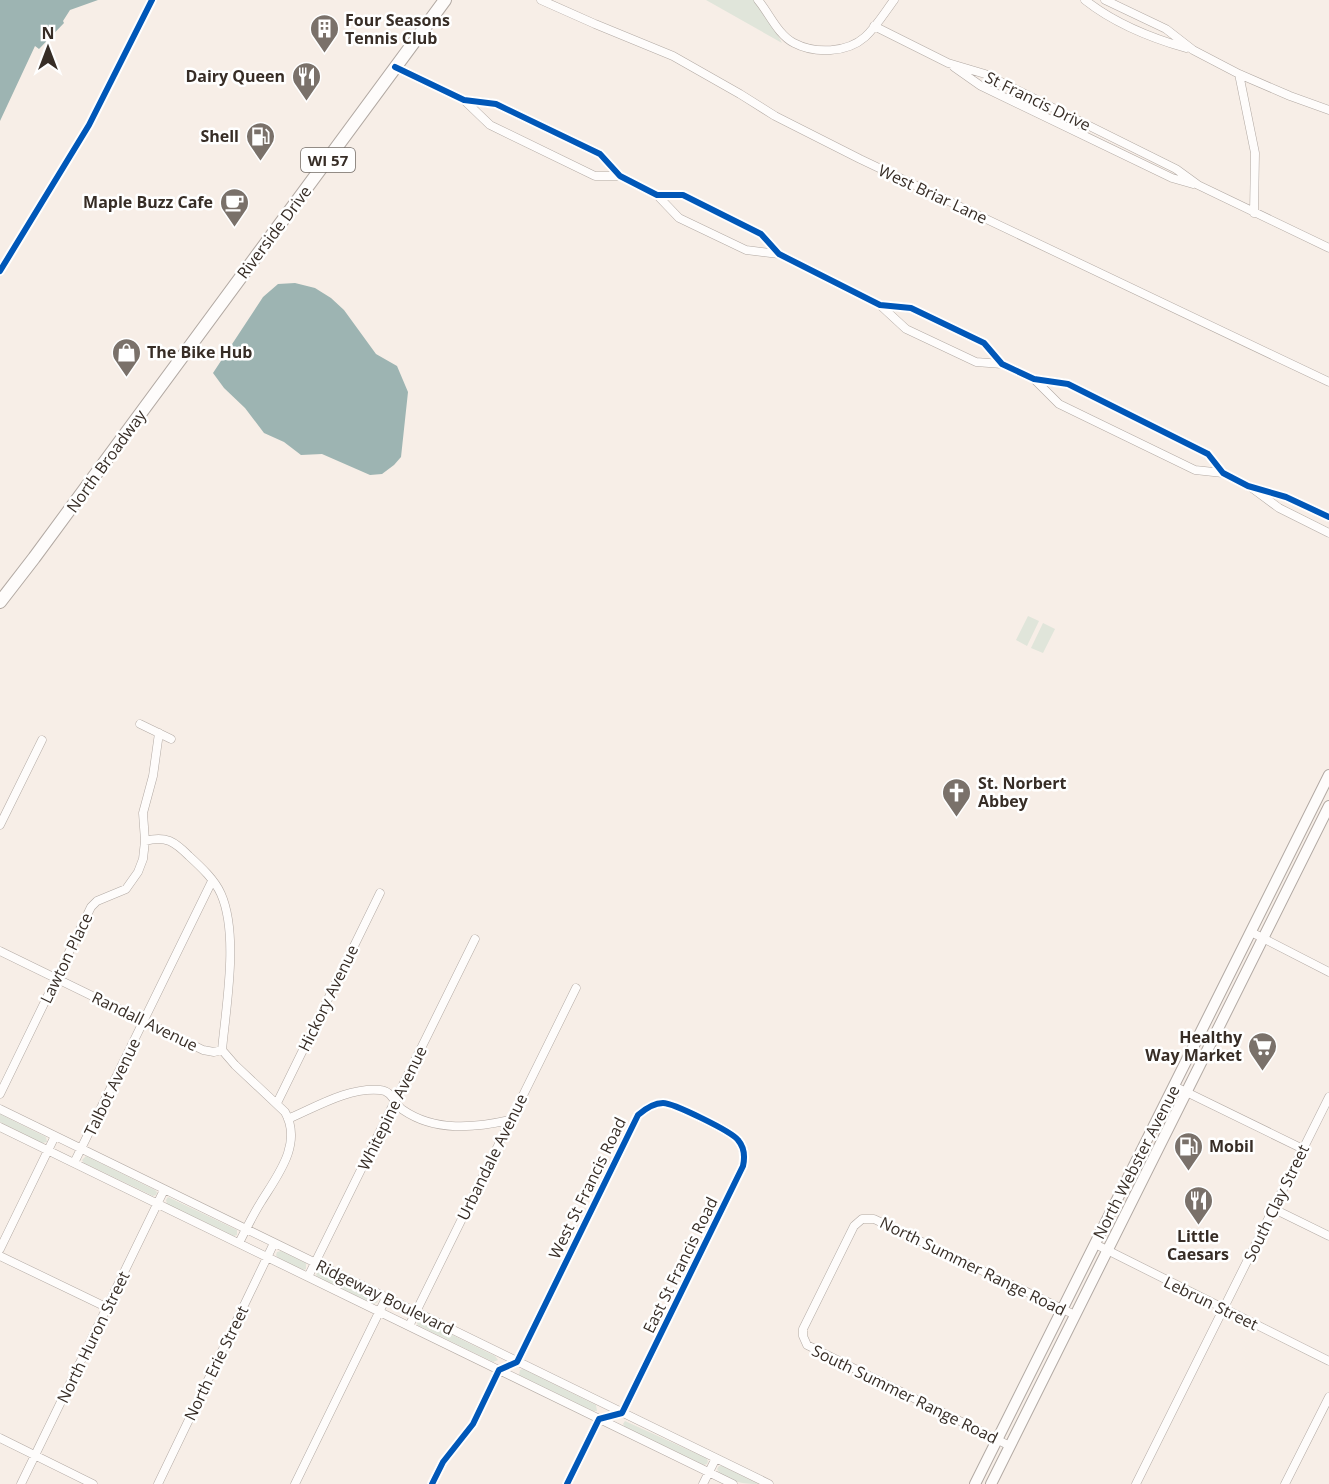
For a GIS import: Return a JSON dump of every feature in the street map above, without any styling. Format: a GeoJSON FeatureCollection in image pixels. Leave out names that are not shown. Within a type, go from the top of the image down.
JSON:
{"type":"FeatureCollection","features":[{"type":"Feature","properties":{"kind":"main road","name":"Riverside Drive"},"geometry":{"type":"LineString","coordinates":[[210,319],[445,0]]}},
{"type":"Feature","properties":{"kind":"main road","name":"North Broadway"},"geometry":{"type":"LineString","coordinates":[[0,602],[210,319]]}},
{"type":"Feature","properties":{"kind":"main road","name":"North Webster Avenue"},"geometry":{"type":"LineString","coordinates":[[975,1484],[1329,775]]}},
{"type":"Feature","properties":{"kind":"main road","name":"North Webster Avenue"},"geometry":{"type":"LineString","coordinates":[[991,1484],[1327,814]]}},
{"type":"Feature","properties":{"kind":"street","name":"West Briar Lane"},"geometry":{"type":"LineString","coordinates":[[541,0],[673,56],[775,116],[860,159],[1329,382]]}},
{"type":"Feature","properties":{"kind":"street"},"geometry":{"type":"LineString","coordinates":[[761,1],[781,31],[793,43],[830,51],[848,47],[865,38],[894,0]]}},
{"type":"Feature","properties":{"kind":"street"},"geometry":{"type":"LineString","coordinates":[[1085,0],[1096,9],[1147,36],[1193,50]]}},
{"type":"Feature","properties":{"kind":"street"},"geometry":{"type":"LineString","coordinates":[[1105,0],[1166,30],[1193,50],[1239,74],[1329,110]]}},
{"type":"Feature","properties":{"kind":"street","name":"St Francis Drive"},"geometry":{"type":"LineString","coordinates":[[874,26],[948,63],[986,74],[1176,169],[1198,185],[1329,248]]}},
{"type":"Feature","properties":{"kind":"street"},"geometry":{"type":"LineString","coordinates":[[948,63],[981,86],[1172,178],[1198,185]]}},
{"type":"Feature","properties":{"kind":"street"},"geometry":{"type":"LineString","coordinates":[[395,67],[464,100],[490,125],[595,176],[620,176]]}},
{"type":"Feature","properties":{"kind":"street"},"geometry":{"type":"LineString","coordinates":[[1239,74],[1255,153],[1254,213]]}},
{"type":"Feature","properties":{"kind":"street"},"geometry":{"type":"LineString","coordinates":[[464,100],[496,104],[600,154],[620,176],[657,195],[679,218],[746,250],[779,254],[880,305],[906,329],[976,362],[1002,364],[1034,379],[1068,384],[1208,454],[1223,473]]}},
{"type":"Feature","properties":{"kind":"street"},"geometry":{"type":"LineString","coordinates":[[657,195],[683,195],[761,234],[779,254]]}},
{"type":"Feature","properties":{"kind":"street"},"geometry":{"type":"LineString","coordinates":[[880,305],[911,308],[984,343],[1002,364]]}},
{"type":"Feature","properties":{"kind":"street"},"geometry":{"type":"LineString","coordinates":[[1034,379],[1059,404],[1195,470],[1223,473],[1248,486],[1279,508],[1329,532]]}},
{"type":"Feature","properties":{"kind":"street"},"geometry":{"type":"LineString","coordinates":[[1248,486],[1286,496],[1329,517]]}},
{"type":"Feature","properties":{"kind":"street"},"geometry":{"type":"LineString","coordinates":[[140,724],[171,739]]}},
{"type":"Feature","properties":{"kind":"street","name":"Lawton Place"},"geometry":{"type":"LineString","coordinates":[[0,1094],[91,907],[98,901],[121,892],[131,883],[143,859],[145,841],[143,813],[153,776],[159,734]]}},
{"type":"Feature","properties":{"kind":"street"},"geometry":{"type":"LineString","coordinates":[[0,825],[42,740]]}},
{"type":"Feature","properties":{"kind":"street"},"geometry":{"type":"LineString","coordinates":[[1311,810],[1327,814]]}},
{"type":"Feature","properties":{"kind":"street"},"geometry":{"type":"LineString","coordinates":[[145,841],[160,837],[172,840],[202,868],[221,893],[225,906],[230,953],[222,1050]]}},
{"type":"Feature","properties":{"kind":"street","name":"Talbot Avenue"},"geometry":{"type":"LineString","coordinates":[[74,1163],[212,881]]}},
{"type":"Feature","properties":{"kind":"street","name":"Hickory Avenue"},"geometry":{"type":"LineString","coordinates":[[277,1103],[380,893]]}},
{"type":"Feature","properties":{"kind":"street"},"geometry":{"type":"LineString","coordinates":[[1251,932],[1329,972]]}},
{"type":"Feature","properties":{"kind":"street","name":"Whitepine Avenue"},"geometry":{"type":"LineString","coordinates":[[308,1277],[475,939]]}},
{"type":"Feature","properties":{"kind":"street","name":"Randall Avenue"},"geometry":{"type":"LineString","coordinates":[[0,951],[204,1050],[214,1052],[222,1050],[277,1103],[288,1119]]}},
{"type":"Feature","properties":{"kind":"street","name":"Urbandale Avenue"},"geometry":{"type":"LineString","coordinates":[[409,1326],[576,988]]}},
{"type":"Feature","properties":{"kind":"street"},"geometry":{"type":"LineString","coordinates":[[1174,1086],[1303,1149]]}},
{"type":"Feature","properties":{"kind":"street"},"geometry":{"type":"LineString","coordinates":[[239,1243],[285,1161],[291,1141],[288,1119],[366,1090],[386,1091],[400,1109],[417,1118],[452,1126],[481,1126],[510,1120]]}},
{"type":"Feature","properties":{"kind":"street","name":"South Clay Street"},"geometry":{"type":"LineString","coordinates":[[1136,1484],[1303,1149],[1327,1108],[1329,1097]]}},
{"type":"Feature","properties":{"kind":"street","name":"West St Francis Road"},"geometry":{"type":"LineString","coordinates":[[517,1362],[638,1115],[655,1104],[670,1104],[727,1132]]}},
{"type":"Feature","properties":{"kind":"street","name":"Ridgeway Boulevard"},"geometry":{"type":"LineString","coordinates":[[0,1109],[769,1484]]}},
{"type":"Feature","properties":{"kind":"street","name":"Ridgeway Boulevard"},"geometry":{"type":"LineString","coordinates":[[0,1127],[733,1484]]}},
{"type":"Feature","properties":{"kind":"street","name":"East St Francis Road"},"geometry":{"type":"LineString","coordinates":[[622,1413],[743,1166],[742,1146],[739,1140],[727,1132]]}},
{"type":"Feature","properties":{"kind":"street"},"geometry":{"type":"LineString","coordinates":[[0,1249],[55,1136]]}},
{"type":"Feature","properties":{"kind":"street","name":"North Huron Street"},"geometry":{"type":"LineString","coordinates":[[21,1484],[164,1190]]}},
{"type":"Feature","properties":{"kind":"street"},"geometry":{"type":"LineString","coordinates":[[1274,1209],[1329,1236]]}},
{"type":"Feature","properties":{"kind":"street","name":"North Summer Range Road"},"geometry":{"type":"LineString","coordinates":[[830,1273],[854,1226],[862,1219],[872,1218],[1075,1316]]}},
{"type":"Feature","properties":{"kind":"street","name":"North Erie Street"},"geometry":{"type":"LineString","coordinates":[[158,1484],[274,1243]]}},
{"type":"Feature","properties":{"kind":"street","name":"Lebrun Street"},"geometry":{"type":"LineString","coordinates":[[1095,1244],[1329,1361]]}},
{"type":"Feature","properties":{"kind":"street"},"geometry":{"type":"LineString","coordinates":[[0,1256],[108,1308]]}},
{"type":"Feature","properties":{"kind":"street","name":"South Summer Range Road"},"geometry":{"type":"LineString","coordinates":[[830,1273],[803,1329],[807,1345],[1010,1446]]}},
{"type":"Feature","properties":{"kind":"street"},"geometry":{"type":"LineString","coordinates":[[295,1484],[386,1298]]}},
{"type":"Feature","properties":{"kind":"street"},"geometry":{"type":"LineString","coordinates":[[432,1484],[442,1462],[473,1424],[499,1370],[517,1362]]}},
{"type":"Feature","properties":{"kind":"street"},"geometry":{"type":"LineString","coordinates":[[1285,1484],[1329,1397]]}},
{"type":"Feature","properties":{"kind":"street"},"geometry":{"type":"LineString","coordinates":[[567,1484],[599,1419],[622,1413]]}},
{"type":"Feature","properties":{"kind":"street"},"geometry":{"type":"LineString","coordinates":[[0,1438],[93,1484]]}},
{"type":"Feature","properties":{"kind":"street"},"geometry":{"type":"LineString","coordinates":[[704,1484],[716,1458]]}},
{"type":"Feature","properties":{"kind":"shaded area"},"geometry":{"type":"Polygon","coordinates":[[[706,0],[754,0],[782,43],[706,0]]]}},
{"type":"Feature","properties":{"kind":"shaded area"},"geometry":{"type":"Polygon","coordinates":[[[1028,616],[1039,621],[1027,646],[1016,640],[1028,616]]]}},
{"type":"Feature","properties":{"kind":"shaded area"},"geometry":{"type":"Polygon","coordinates":[[[1043,623],[1055,629],[1043,653],[1031,648],[1043,623]]]}},
{"type":"Feature","properties":{"kind":"shaded area"},"geometry":{"type":"Polygon","coordinates":[[[0,1114],[46,1137],[47,1142],[42,1143],[0,1122],[0,1114]]]}},
{"type":"Feature","properties":{"kind":"shaded area"},"geometry":{"type":"Polygon","coordinates":[[[86,1156],[155,1190],[156,1195],[153,1196],[84,1163],[82,1160],[86,1156]]]}},
{"type":"Feature","properties":{"kind":"shaded area"},"geometry":{"type":"Polygon","coordinates":[[[168,1197],[237,1230],[237,1235],[234,1236],[167,1204],[168,1197]]]}},
{"type":"Feature","properties":{"kind":"shaded area"},"geometry":{"type":"Polygon","coordinates":[[[281,1251],[306,1263],[306,1269],[303,1270],[278,1258],[277,1252],[281,1251]]]}},
{"type":"Feature","properties":{"kind":"shaded area"},"geometry":{"type":"Polygon","coordinates":[[[318,1271],[376,1298],[378,1302],[373,1304],[318,1277],[316,1275],[318,1271]]]}},
{"type":"Feature","properties":{"kind":"shaded area"},"geometry":{"type":"Polygon","coordinates":[[[418,1320],[495,1356],[498,1360],[493,1362],[419,1326],[418,1320]]]}},
{"type":"Feature","properties":{"kind":"shaded area"},"geometry":{"type":"Polygon","coordinates":[[[523,1369],[596,1405],[597,1411],[519,1375],[520,1370],[523,1369]]]}},
{"type":"Feature","properties":{"kind":"shaded area"},"geometry":{"type":"Polygon","coordinates":[[[625,1421],[706,1458],[707,1464],[704,1465],[625,1427],[623,1424],[625,1421]]]}},
{"type":"Feature","properties":{"kind":"shaded area"},"geometry":{"type":"Polygon","coordinates":[[[719,1466],[759,1484],[741,1483],[725,1477],[717,1469],[719,1466]]]}},
{"type":"Feature","properties":{"kind":"water"},"geometry":{"type":"Polygon","coordinates":[[[0,0],[98,0],[70,10],[64,23],[39,49],[35,46],[0,121],[0,0]]]}},
{"type":"Feature","properties":{"kind":"water"},"geometry":{"type":"Polygon","coordinates":[[[295,283],[315,288],[331,298],[344,310],[376,354],[397,366],[408,392],[401,457],[382,474],[370,475],[322,454],[301,455],[284,442],[264,433],[213,373],[263,297],[278,284],[295,283]]]}},
{"type":"Feature","properties":{"kind":"cycle path"},"geometry":{"type":"LineString","coordinates":[[0,271],[89,125],[152,0]]}},
{"type":"Feature","properties":{"kind":"cycle path"},"geometry":{"type":"LineString","coordinates":[[395,67],[464,100],[496,104],[600,154],[620,176],[657,195],[683,195],[761,234],[779,254],[880,305],[911,308],[984,343],[1002,364],[1034,379],[1068,384],[1208,454],[1223,473],[1248,486],[1286,497],[1329,517]]}},
{"type":"Feature","properties":{"kind":"cycle path"},"geometry":{"type":"LineString","coordinates":[[432,1484],[443,1462],[473,1424],[499,1370],[517,1362],[638,1115],[656,1104],[669,1104],[702,1118],[738,1140],[743,1149],[743,1166],[622,1413],[599,1419],[567,1484]]}},
{"type":"Feature","properties":{"kind":"place","name":"Four Seasons Tennis Club"},"geometry":{"type":"Point","coordinates":[324,54]}},
{"type":"Feature","properties":{"kind":"place","name":"Dairy Queen"},"geometry":{"type":"Point","coordinates":[306,102]}},
{"type":"Feature","properties":{"kind":"place","name":"Shell"},"geometry":{"type":"Point","coordinates":[260,162]}},
{"type":"Feature","properties":{"kind":"place","name":"Maple Buzz Cafe"},"geometry":{"type":"Point","coordinates":[234,228]}},
{"type":"Feature","properties":{"kind":"place","name":"The Bike Hub"},"geometry":{"type":"Point","coordinates":[126,378]}},
{"type":"Feature","properties":{"kind":"place","name":"St. Norbert Abbey"},"geometry":{"type":"Point","coordinates":[957,818]}},
{"type":"Feature","properties":{"kind":"place","name":"Healthy Way Market"},"geometry":{"type":"Point","coordinates":[1263,1072]}},
{"type":"Feature","properties":{"kind":"place","name":"Mobil"},"geometry":{"type":"Point","coordinates":[1188,1172]}},
{"type":"Feature","properties":{"kind":"place","name":"Little Caesars"},"geometry":{"type":"Point","coordinates":[1198,1226]}}]}
